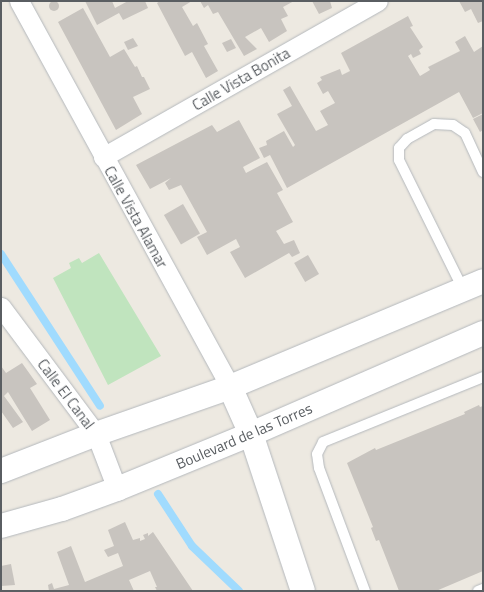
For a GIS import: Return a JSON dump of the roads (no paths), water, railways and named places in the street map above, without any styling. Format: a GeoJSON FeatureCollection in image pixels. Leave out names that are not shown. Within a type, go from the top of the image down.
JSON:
{"type":"FeatureCollection","features":[{"type":"Feature","properties":{"kind":"street","name":"Calle Vista Alamar"},"geometry":{"type":"LineString","coordinates":[[20,1],[230,387],[252,434]]}},
{"type":"Feature","properties":{"kind":"street","name":"Calle Vista Bonita"},"geometry":{"type":"LineString","coordinates":[[104,157],[378,1]]}},
{"type":"Feature","properties":{"kind":"street"},"geometry":{"type":"LineString","coordinates":[[1,471],[96,434],[230,387],[473,285]]}},
{"type":"Feature","properties":{"kind":"street","name":"Calle El Canal"},"geometry":{"type":"LineString","coordinates":[[1,308],[96,434],[117,489]]}},
{"type":"Feature","properties":{"kind":"street","name":"Boulevard de las Torres"},"geometry":{"type":"LineString","coordinates":[[1,526],[62,509],[117,489],[252,434],[483,333]]}},
{"type":"Feature","properties":{"kind":"street"},"geometry":{"type":"LineString","coordinates":[[252,434],[303,591]]}},
{"type":"Feature","properties":{"kind":"lane"},"geometry":{"type":"LineString","coordinates":[[473,285],[399,160],[399,148],[407,139],[434,124],[452,125],[465,133],[483,172]]}},
{"type":"Feature","properties":{"kind":"lane"},"geometry":{"type":"LineString","coordinates":[[365,591],[319,468],[317,454],[323,442],[483,377]]}},
{"type":"Feature","properties":{"kind":"lane"},"geometry":{"type":"LineString","coordinates":[[478,591],[483,589]]}},
{"type":"Feature","properties":{"kind":"waterway"},"geometry":{"type":"LineString","coordinates":[[1,254],[100,406]]}},
{"type":"Feature","properties":{"kind":"waterway"},"geometry":{"type":"LineString","coordinates":[[158,494],[192,546],[239,591]]}}]}
